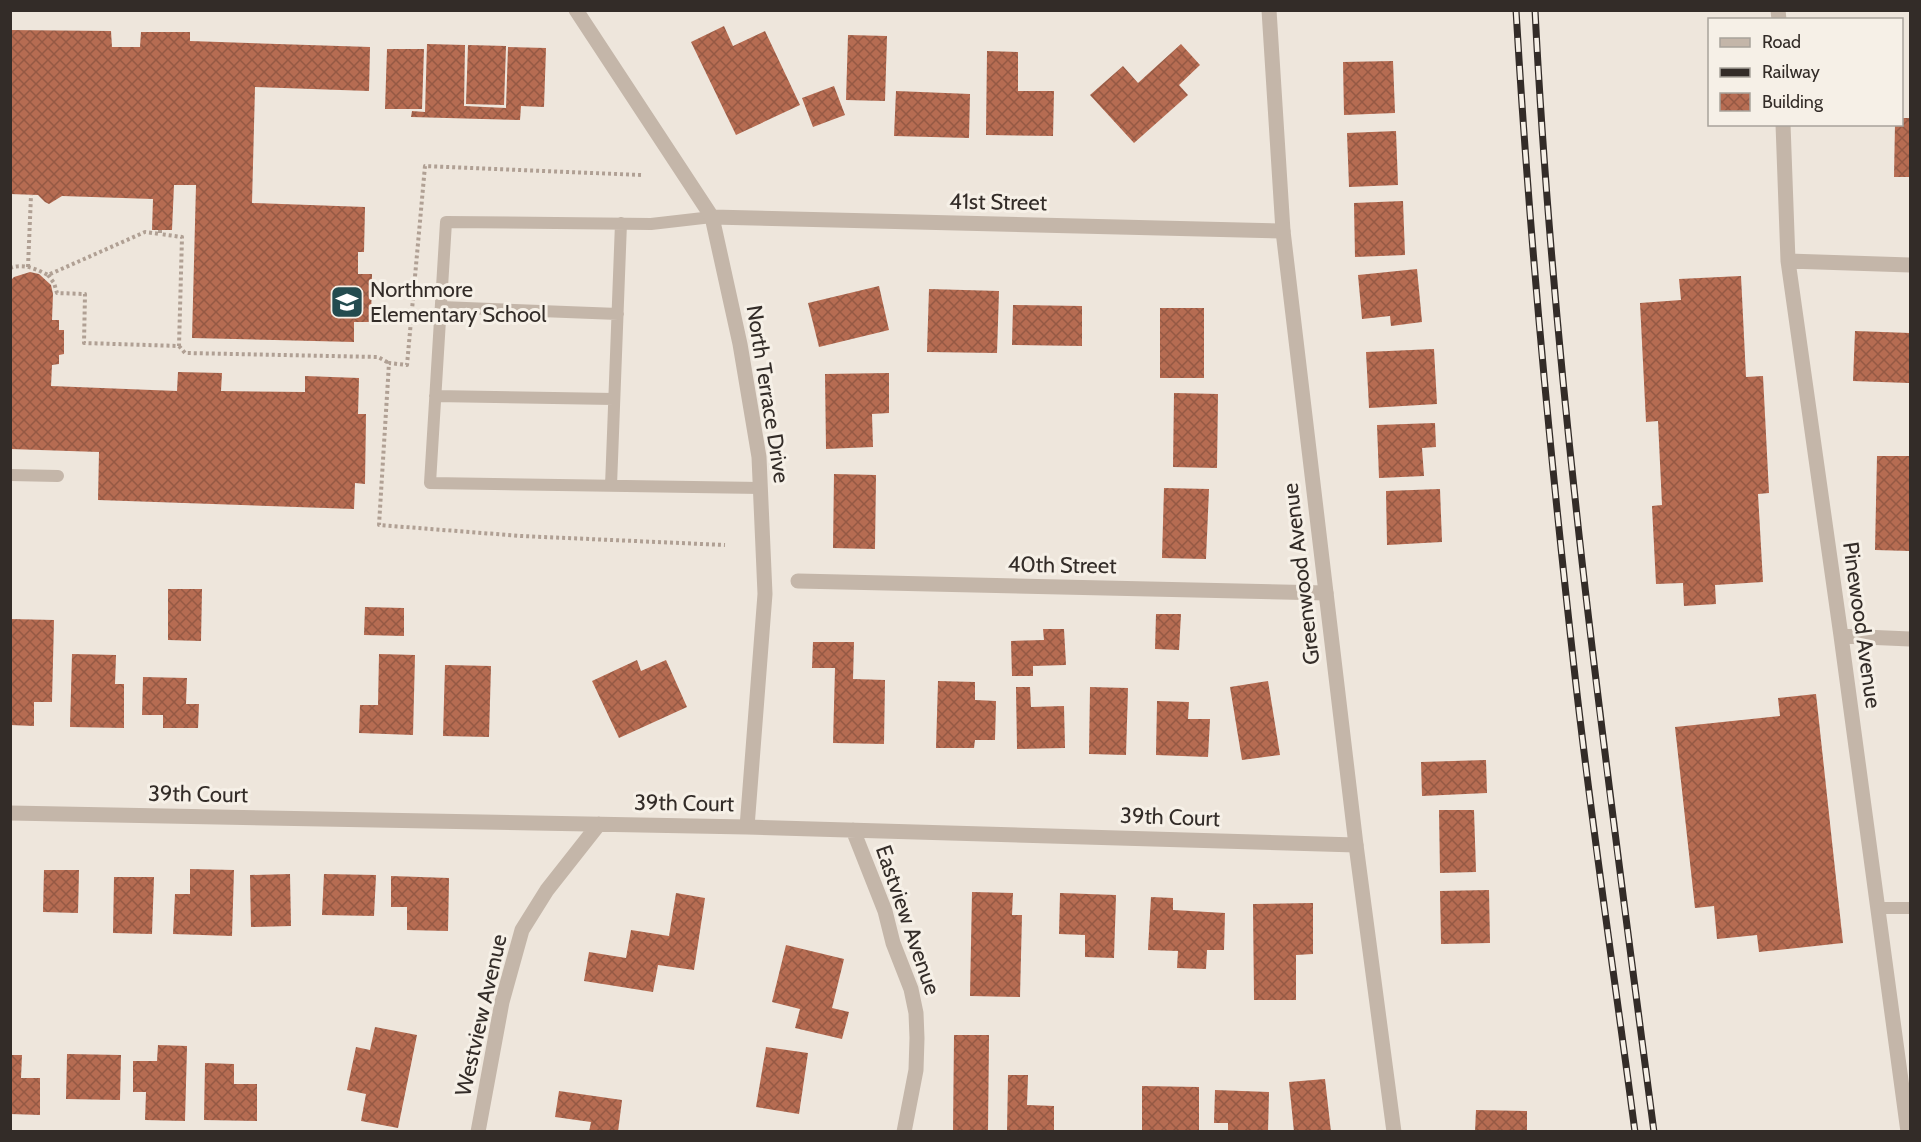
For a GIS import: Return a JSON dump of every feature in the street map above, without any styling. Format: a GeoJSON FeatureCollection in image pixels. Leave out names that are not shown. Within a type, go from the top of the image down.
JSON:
{"type":"FeatureCollection","features":[{"type":"Feature","properties":{"kind":"street","name":"North Terrace Drive"},"geometry":{"type":"LineString","coordinates":[[576,10],[712,218],[740,344],[759,458],[765,594],[747,827]]}},
{"type":"Feature","properties":{"kind":"street","name":"Greenwood Avenue"},"geometry":{"type":"LineString","coordinates":[[1269,10],[1283,231],[1356,845],[1394,1131]]}},
{"type":"Feature","properties":{"kind":"street","name":"Pinewood Avenue"},"geometry":{"type":"LineString","coordinates":[[1783,126],[1788,261],[1908,1131]]}},
{"type":"Feature","properties":{"kind":"street","name":"41st Street"},"geometry":{"type":"LineString","coordinates":[[712,218],[1283,231]]}},
{"type":"Feature","properties":{"kind":"street"},"geometry":{"type":"LineString","coordinates":[[1788,261],[1911,266]]}},
{"type":"Feature","properties":{"kind":"street","name":"40th Street"},"geometry":{"type":"LineString","coordinates":[[798,581],[1326,593]]}},
{"type":"Feature","properties":{"kind":"street"},"geometry":{"type":"LineString","coordinates":[[1841,636],[1911,639]]}},
{"type":"Feature","properties":{"kind":"street","name":"39th Court"},"geometry":{"type":"LineString","coordinates":[[10,813],[747,827],[1356,845]]}},
{"type":"Feature","properties":{"kind":"street","name":"Westview Avenue"},"geometry":{"type":"LineString","coordinates":[[478,1131],[502,1002],[522,930],[548,890],[599,824]]}},
{"type":"Feature","properties":{"kind":"street","name":"Eastview Avenue"},"geometry":{"type":"LineString","coordinates":[[853,830],[885,910],[893,943],[911,989],[916,1013],[918,1038],[916,1070],[904,1131]]}},
{"type":"Feature","properties":{"kind":"lane"},"geometry":{"type":"LineString","coordinates":[[712,218],[651,224],[446,222],[430,483],[760,488]]}},
{"type":"Feature","properties":{"kind":"lane"},"geometry":{"type":"LineString","coordinates":[[611,486],[621,223]]}},
{"type":"Feature","properties":{"kind":"lane"},"geometry":{"type":"LineString","coordinates":[[441,307],[618,314]]}},
{"type":"Feature","properties":{"kind":"lane"},"geometry":{"type":"LineString","coordinates":[[435,396],[614,399]]}},
{"type":"Feature","properties":{"kind":"lane"},"geometry":{"type":"LineString","coordinates":[[10,475],[58,476]]}},
{"type":"Feature","properties":{"kind":"lane"},"geometry":{"type":"LineString","coordinates":[[1878,908],[1911,908]]}},
{"type":"Feature","properties":{"kind":"path"},"geometry":{"type":"LineString","coordinates":[[28,267],[31,195]]}},
{"type":"Feature","properties":{"kind":"path"},"geometry":{"type":"LineString","coordinates":[[48,275],[145,232],[160,232],[182,237],[179,346],[184,353],[378,357],[389,363]]}},
{"type":"Feature","properties":{"kind":"path"},"geometry":{"type":"LineString","coordinates":[[10,268],[18,266],[34,268],[48,275],[57,293],[85,294],[84,343],[179,346]]}},
{"type":"Feature","properties":{"kind":"building"},"geometry":{"type":"Polygon","coordinates":[[[724,26],[733,46],[765,31],[800,105],[736,135],[691,42],[724,26]]]}},
{"type":"Feature","properties":{"kind":"building"},"geometry":{"type":"Polygon","coordinates":[[[10,30],[111,31],[112,47],[140,47],[141,32],[190,32],[190,41],[370,47],[369,91],[255,87],[252,203],[365,207],[364,252],[358,252],[358,274],[372,274],[371,322],[354,322],[354,342],[192,338],[196,185],[174,185],[172,230],[152,230],[153,199],[62,196],[49,204],[38,195],[10,194],[10,30]]]}},
{"type":"Feature","properties":{"kind":"building"},"geometry":{"type":"Polygon","coordinates":[[[848,35],[887,36],[885,101],[846,100],[848,35]]]}},
{"type":"Feature","properties":{"kind":"building"},"geometry":{"type":"Polygon","coordinates":[[[427,44],[465,45],[464,106],[506,108],[508,47],[546,48],[544,107],[521,106],[520,120],[411,117],[412,111],[425,112],[427,44]]]}},
{"type":"Feature","properties":{"kind":"building"},"geometry":{"type":"Polygon","coordinates":[[[1181,44],[1200,65],[1179,85],[1188,95],[1134,143],[1090,95],[1123,66],[1138,83],[1181,44]]]}},
{"type":"Feature","properties":{"kind":"building"},"geometry":{"type":"Polygon","coordinates":[[[468,45],[506,46],[504,105],[466,104],[468,45]]]}},
{"type":"Feature","properties":{"kind":"building"},"geometry":{"type":"Polygon","coordinates":[[[387,49],[424,49],[422,109],[385,109],[387,49]]]}},
{"type":"Feature","properties":{"kind":"building"},"geometry":{"type":"Polygon","coordinates":[[[987,51],[1018,52],[1018,91],[1054,91],[1053,136],[986,135],[987,51]]]}},
{"type":"Feature","properties":{"kind":"building"},"geometry":{"type":"Polygon","coordinates":[[[1393,61],[1395,113],[1344,115],[1343,62],[1393,61]]]}},
{"type":"Feature","properties":{"kind":"building"},"geometry":{"type":"Polygon","coordinates":[[[834,86],[845,115],[813,127],[802,98],[834,86]]]}},
{"type":"Feature","properties":{"kind":"building"},"geometry":{"type":"Polygon","coordinates":[[[896,91],[970,94],[969,138],[894,136],[896,91]]]}},
{"type":"Feature","properties":{"kind":"building"},"geometry":{"type":"Polygon","coordinates":[[[1903,118],[1910,118],[1910,177],[1894,177],[1895,126],[1903,126],[1903,118]]]}},
{"type":"Feature","properties":{"kind":"building"},"geometry":{"type":"Polygon","coordinates":[[[1396,131],[1398,185],[1349,187],[1347,133],[1396,131]]]}},
{"type":"Feature","properties":{"kind":"building"},"geometry":{"type":"Polygon","coordinates":[[[1403,201],[1405,255],[1355,257],[1354,203],[1403,201]]]}},
{"type":"Feature","properties":{"kind":"building"},"geometry":{"type":"Polygon","coordinates":[[[1417,269],[1422,322],[1391,326],[1390,316],[1362,319],[1358,275],[1417,269]]]}},
{"type":"Feature","properties":{"kind":"building"},"geometry":{"type":"Polygon","coordinates":[[[30,272],[39,274],[51,285],[52,320],[59,320],[59,330],[64,330],[64,354],[59,355],[59,364],[52,365],[51,386],[177,391],[178,372],[222,373],[221,391],[305,392],[305,376],[359,378],[358,414],[366,414],[365,484],[355,483],[354,509],[98,500],[99,452],[10,449],[10,281],[14,277],[30,272]]]}},
{"type":"Feature","properties":{"kind":"building"},"geometry":{"type":"Polygon","coordinates":[[[1741,276],[1746,377],[1763,376],[1769,493],[1758,494],[1763,582],[1715,585],[1716,604],[1684,606],[1683,583],[1656,584],[1652,506],[1662,505],[1658,421],[1646,422],[1640,303],[1681,300],[1679,279],[1741,276]]]}},
{"type":"Feature","properties":{"kind":"building"},"geometry":{"type":"Polygon","coordinates":[[[879,286],[889,330],[819,347],[808,303],[879,286]]]}},
{"type":"Feature","properties":{"kind":"building"},"geometry":{"type":"Polygon","coordinates":[[[929,289],[999,291],[997,353],[927,352],[929,289]]]}},
{"type":"Feature","properties":{"kind":"building"},"geometry":{"type":"Polygon","coordinates":[[[1013,305],[1082,306],[1082,346],[1012,345],[1013,305]]]}},
{"type":"Feature","properties":{"kind":"building"},"geometry":{"type":"Polygon","coordinates":[[[1160,308],[1204,308],[1204,378],[1160,378],[1160,308]]]}},
{"type":"Feature","properties":{"kind":"building"},"geometry":{"type":"Polygon","coordinates":[[[1855,331],[1910,333],[1909,383],[1853,381],[1855,331]]]}},
{"type":"Feature","properties":{"kind":"building"},"geometry":{"type":"Polygon","coordinates":[[[1434,349],[1437,404],[1369,408],[1366,352],[1434,349]]]}},
{"type":"Feature","properties":{"kind":"building"},"geometry":{"type":"Polygon","coordinates":[[[889,373],[889,413],[872,414],[873,447],[826,449],[825,374],[889,373]]]}},
{"type":"Feature","properties":{"kind":"building"},"geometry":{"type":"Polygon","coordinates":[[[1174,393],[1218,394],[1217,468],[1173,467],[1174,393]]]}},
{"type":"Feature","properties":{"kind":"building"},"geometry":{"type":"Polygon","coordinates":[[[1435,423],[1436,447],[1422,448],[1424,476],[1379,478],[1377,425],[1435,423]]]}},
{"type":"Feature","properties":{"kind":"building"},"geometry":{"type":"Polygon","coordinates":[[[1877,456],[1910,456],[1910,551],[1875,550],[1877,456]]]}},
{"type":"Feature","properties":{"kind":"building"},"geometry":{"type":"Polygon","coordinates":[[[834,474],[876,475],[875,549],[833,548],[834,474]]]}},
{"type":"Feature","properties":{"kind":"building"},"geometry":{"type":"Polygon","coordinates":[[[1164,488],[1209,489],[1206,559],[1162,558],[1164,488]]]}},
{"type":"Feature","properties":{"kind":"building"},"geometry":{"type":"Polygon","coordinates":[[[1440,489],[1442,542],[1387,545],[1386,491],[1440,489]]]}},
{"type":"Feature","properties":{"kind":"building"},"geometry":{"type":"Polygon","coordinates":[[[168,589],[202,589],[201,641],[168,640],[168,589]]]}},
{"type":"Feature","properties":{"kind":"building"},"geometry":{"type":"Polygon","coordinates":[[[365,607],[404,608],[404,636],[364,635],[365,607]]]}},
{"type":"Feature","properties":{"kind":"building"},"geometry":{"type":"Polygon","coordinates":[[[1156,614],[1181,614],[1179,650],[1155,649],[1156,614]]]}},
{"type":"Feature","properties":{"kind":"building"},"geometry":{"type":"Polygon","coordinates":[[[10,619],[54,620],[52,702],[34,702],[34,726],[10,725],[10,619]]]}},
{"type":"Feature","properties":{"kind":"building"},"geometry":{"type":"Polygon","coordinates":[[[1043,629],[1064,629],[1066,665],[1033,666],[1033,676],[1012,676],[1011,641],[1044,640],[1043,629]]]}},
{"type":"Feature","properties":{"kind":"building"},"geometry":{"type":"Polygon","coordinates":[[[813,642],[854,642],[853,679],[885,680],[884,744],[833,743],[835,668],[812,668],[813,642]]]}},
{"type":"Feature","properties":{"kind":"building"},"geometry":{"type":"Polygon","coordinates":[[[72,654],[116,655],[115,684],[124,684],[124,728],[70,727],[72,654]]]}},
{"type":"Feature","properties":{"kind":"building"},"geometry":{"type":"Polygon","coordinates":[[[379,654],[415,655],[413,735],[359,733],[360,705],[378,705],[379,654]]]}},
{"type":"Feature","properties":{"kind":"building"},"geometry":{"type":"Polygon","coordinates":[[[637,660],[641,671],[666,660],[687,707],[619,738],[592,681],[637,660]]]}},
{"type":"Feature","properties":{"kind":"building"},"geometry":{"type":"Polygon","coordinates":[[[445,665],[491,666],[489,737],[443,736],[445,665]]]}},
{"type":"Feature","properties":{"kind":"building"},"geometry":{"type":"Polygon","coordinates":[[[143,677],[187,678],[186,704],[199,704],[198,728],[163,728],[163,715],[142,715],[143,677]]]}},
{"type":"Feature","properties":{"kind":"building"},"geometry":{"type":"Polygon","coordinates":[[[938,681],[975,682],[975,700],[996,701],[995,740],[975,740],[974,748],[936,748],[938,681]]]}},
{"type":"Feature","properties":{"kind":"building"},"geometry":{"type":"Polygon","coordinates":[[[1268,681],[1280,755],[1242,760],[1230,687],[1268,681]]]}},
{"type":"Feature","properties":{"kind":"building"},"geometry":{"type":"Polygon","coordinates":[[[1016,687],[1030,687],[1031,707],[1064,706],[1065,748],[1017,749],[1016,687]]]}},
{"type":"Feature","properties":{"kind":"building"},"geometry":{"type":"Polygon","coordinates":[[[1090,687],[1128,688],[1126,755],[1089,754],[1090,687]]]}},
{"type":"Feature","properties":{"kind":"building"},"geometry":{"type":"Polygon","coordinates":[[[1816,694],[1843,943],[1759,952],[1757,935],[1717,939],[1714,906],[1695,908],[1675,727],[1780,716],[1778,698],[1816,694]]]}},
{"type":"Feature","properties":{"kind":"building"},"geometry":{"type":"Polygon","coordinates":[[[1157,701],[1189,702],[1188,719],[1210,719],[1208,757],[1156,755],[1157,701]]]}},
{"type":"Feature","properties":{"kind":"building"},"geometry":{"type":"Polygon","coordinates":[[[1486,760],[1487,793],[1422,796],[1421,762],[1486,760]]]}},
{"type":"Feature","properties":{"kind":"building"},"geometry":{"type":"Polygon","coordinates":[[[1439,810],[1474,810],[1476,872],[1440,873],[1439,810]]]}},
{"type":"Feature","properties":{"kind":"building"},"geometry":{"type":"Polygon","coordinates":[[[190,869],[234,870],[232,936],[173,934],[175,894],[190,894],[190,869]]]}},
{"type":"Feature","properties":{"kind":"building"},"geometry":{"type":"Polygon","coordinates":[[[44,870],[79,870],[78,913],[43,912],[44,870]]]}},
{"type":"Feature","properties":{"kind":"building"},"geometry":{"type":"Polygon","coordinates":[[[290,874],[291,926],[251,927],[250,875],[290,874]]]}},
{"type":"Feature","properties":{"kind":"building"},"geometry":{"type":"Polygon","coordinates":[[[324,874],[376,875],[374,916],[322,915],[324,874]]]}},
{"type":"Feature","properties":{"kind":"building"},"geometry":{"type":"Polygon","coordinates":[[[391,876],[449,878],[448,931],[407,930],[407,907],[391,907],[391,876]]]}},
{"type":"Feature","properties":{"kind":"building"},"geometry":{"type":"Polygon","coordinates":[[[114,877],[154,877],[152,934],[113,933],[114,877]]]}},
{"type":"Feature","properties":{"kind":"building"},"geometry":{"type":"Polygon","coordinates":[[[1489,890],[1490,943],[1441,944],[1440,891],[1489,890]]]}},
{"type":"Feature","properties":{"kind":"building"},"geometry":{"type":"Polygon","coordinates":[[[972,892],[1013,893],[1012,915],[1022,915],[1020,997],[970,996],[972,892]]]}},
{"type":"Feature","properties":{"kind":"building"},"geometry":{"type":"Polygon","coordinates":[[[676,893],[705,898],[694,970],[658,965],[653,992],[584,981],[589,952],[626,958],[631,930],[669,936],[676,893]]]}},
{"type":"Feature","properties":{"kind":"building"},"geometry":{"type":"Polygon","coordinates":[[[1060,893],[1116,895],[1114,958],[1085,957],[1085,935],[1059,934],[1060,893]]]}},
{"type":"Feature","properties":{"kind":"building"},"geometry":{"type":"Polygon","coordinates":[[[1151,897],[1173,898],[1173,910],[1225,913],[1224,950],[1207,950],[1206,969],[1177,968],[1178,951],[1148,950],[1151,897]]]}},
{"type":"Feature","properties":{"kind":"building"},"geometry":{"type":"Polygon","coordinates":[[[1313,903],[1313,954],[1296,955],[1296,1000],[1254,1000],[1253,904],[1313,903]]]}},
{"type":"Feature","properties":{"kind":"building"},"geometry":{"type":"Polygon","coordinates":[[[786,945],[844,959],[832,1008],[849,1012],[842,1039],[795,1028],[800,1009],[772,1002],[786,945]]]}},
{"type":"Feature","properties":{"kind":"building"},"geometry":{"type":"Polygon","coordinates":[[[375,1027],[417,1035],[398,1128],[361,1121],[366,1094],[347,1090],[356,1047],[370,1050],[375,1027]]]}},
{"type":"Feature","properties":{"kind":"building"},"geometry":{"type":"Polygon","coordinates":[[[954,1035],[989,1035],[988,1132],[953,1132],[954,1035]]]}},
{"type":"Feature","properties":{"kind":"building"},"geometry":{"type":"Polygon","coordinates":[[[158,1045],[187,1046],[185,1121],[145,1120],[146,1092],[133,1092],[133,1061],[157,1061],[158,1045]]]}},
{"type":"Feature","properties":{"kind":"building"},"geometry":{"type":"Polygon","coordinates":[[[766,1047],[808,1053],[799,1114],[756,1107],[766,1047]]]}},
{"type":"Feature","properties":{"kind":"building"},"geometry":{"type":"Polygon","coordinates":[[[67,1054],[121,1055],[120,1100],[66,1099],[67,1054]]]}},
{"type":"Feature","properties":{"kind":"building"},"geometry":{"type":"Polygon","coordinates":[[[10,1055],[22,1055],[21,1078],[40,1078],[40,1115],[10,1114],[10,1055]]]}},
{"type":"Feature","properties":{"kind":"building"},"geometry":{"type":"Polygon","coordinates":[[[205,1063],[234,1064],[234,1084],[257,1084],[257,1121],[204,1120],[205,1063]]]}},
{"type":"Feature","properties":{"kind":"building"},"geometry":{"type":"Polygon","coordinates":[[[1008,1075],[1028,1075],[1027,1105],[1054,1106],[1054,1132],[1007,1132],[1008,1075]]]}},
{"type":"Feature","properties":{"kind":"building"},"geometry":{"type":"Polygon","coordinates":[[[1325,1079],[1331,1132],[1294,1132],[1289,1082],[1325,1079]]]}},
{"type":"Feature","properties":{"kind":"building"},"geometry":{"type":"Polygon","coordinates":[[[1142,1086],[1199,1087],[1199,1132],[1142,1132],[1142,1086]]]}},
{"type":"Feature","properties":{"kind":"building"},"geometry":{"type":"Polygon","coordinates":[[[1215,1090],[1269,1092],[1268,1132],[1228,1132],[1228,1123],[1214,1123],[1215,1090]]]}},
{"type":"Feature","properties":{"kind":"building"},"geometry":{"type":"Polygon","coordinates":[[[559,1091],[622,1100],[618,1132],[589,1132],[591,1122],[555,1117],[559,1091]]]}},
{"type":"Feature","properties":{"kind":"building"},"geometry":{"type":"Polygon","coordinates":[[[1476,1110],[1527,1111],[1527,1132],[1475,1132],[1476,1110]]]}},
{"type":"Feature","properties":{"kind":"railway"},"geometry":{"type":"LineString","coordinates":[[1516,10],[1534,260],[1566,593],[1589,790],[1635,1132]]}},
{"type":"Feature","properties":{"kind":"railway"},"geometry":{"type":"LineString","coordinates":[[1535,10],[1544,151],[1568,432],[1617,852],[1654,1132]]}},
{"type":"Feature","properties":{"kind":"place","name":"Northmore Elementary School"},"geometry":{"type":"Point","coordinates":[347,302]}}]}
